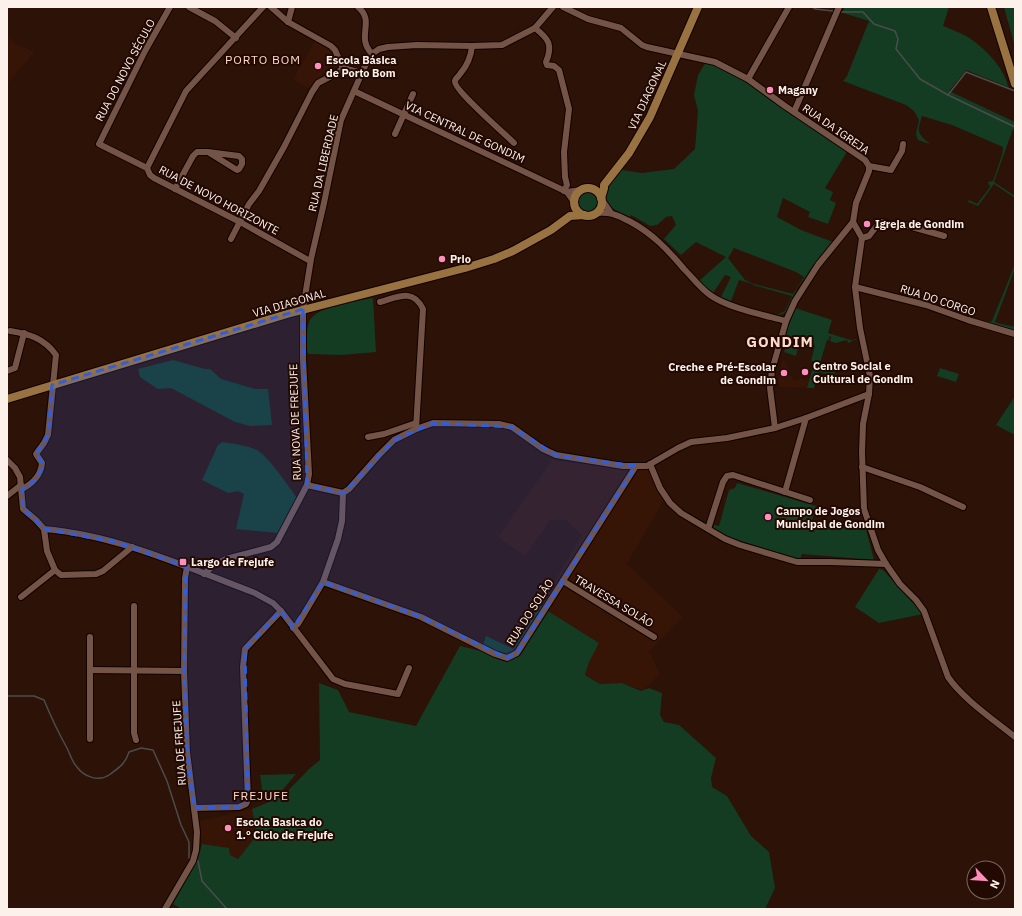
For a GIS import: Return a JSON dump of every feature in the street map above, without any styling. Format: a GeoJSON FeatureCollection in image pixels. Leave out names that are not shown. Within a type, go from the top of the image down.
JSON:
{"type":"FeatureCollection","features":[{"type":"Feature","properties":{"kind":"main road","name":"VIA DIAGONAL"},"geometry":{"type":"LineString","coordinates":[[7,399],[303,309],[494,259],[532,241],[570,216],[593,215],[597,213],[602,205],[604,185],[641,134],[698,7]]}},
{"type":"Feature","properties":{"kind":"main road"},"geometry":{"type":"LineString","coordinates":[[991,7],[1015,84]]}},
{"type":"Feature","properties":{"kind":"main road"},"geometry":{"type":"LineString","coordinates":[[592,189],[604,185]]}},
{"type":"Feature","properties":{"kind":"main road"},"geometry":{"type":"LineString","coordinates":[[570,216],[576,196],[581,190],[585,188],[592,189],[598,192],[602,199]]}},
{"type":"Feature","properties":{"kind":"main road"},"geometry":{"type":"LineString","coordinates":[[574,204],[576,209],[584,215]]}},
{"type":"Feature","properties":{"kind":"street","name":"RUA DO NOVO SÉCULO"},"geometry":{"type":"LineString","coordinates":[[99,144],[144,51],[170,7]]}},
{"type":"Feature","properties":{"kind":"street"},"geometry":{"type":"LineString","coordinates":[[189,7],[215,22],[236,38]]}},
{"type":"Feature","properties":{"kind":"street"},"geometry":{"type":"LineString","coordinates":[[147,168],[186,90],[236,38],[263,7]]}},
{"type":"Feature","properties":{"kind":"street"},"geometry":{"type":"LineString","coordinates":[[271,7],[288,22],[331,46],[335,50],[343,68]]}},
{"type":"Feature","properties":{"kind":"street"},"geometry":{"type":"LineString","coordinates":[[288,22],[292,7]]}},
{"type":"Feature","properties":{"kind":"street"},"geometry":{"type":"LineString","coordinates":[[358,7],[364,12],[366,17],[367,23],[364,40],[367,48],[372,54],[379,49],[388,47],[417,45],[472,46],[502,44],[535,28],[552,7]]}},
{"type":"Feature","properties":{"kind":"street","name":"RUA DA IGREJA"},"geometry":{"type":"LineString","coordinates":[[563,7],[588,19],[621,28],[647,47],[715,62],[748,79],[794,112],[861,156],[869,166],[870,171],[856,203],[853,222]]}},
{"type":"Feature","properties":{"kind":"street"},"geometry":{"type":"LineString","coordinates":[[748,79],[789,7]]}},
{"type":"Feature","properties":{"kind":"street"},"geometry":{"type":"LineString","coordinates":[[794,112],[838,9]]}},
{"type":"Feature","properties":{"kind":"street"},"geometry":{"type":"LineString","coordinates":[[535,28],[548,40],[550,46],[546,62],[559,70],[569,109],[564,152],[565,177],[567,185],[565,191],[581,190]]}},
{"type":"Feature","properties":{"kind":"street"},"geometry":{"type":"LineString","coordinates":[[472,46],[472,53],[467,64],[455,80],[455,85],[463,95],[514,143]]}},
{"type":"Feature","properties":{"kind":"street","name":"RUA DA LIBERDADE"},"geometry":{"type":"LineString","coordinates":[[303,309],[310,260],[324,203],[341,120],[372,54]]}},
{"type":"Feature","properties":{"kind":"street"},"geometry":{"type":"LineString","coordinates":[[343,68],[362,73]]}},
{"type":"Feature","properties":{"kind":"street"},"geometry":{"type":"LineString","coordinates":[[231,239],[249,204],[259,191],[284,147],[312,92],[318,83],[337,73],[343,68]]}},
{"type":"Feature","properties":{"kind":"street","name":"VIA CENTRAL DE GONDIM"},"geometry":{"type":"LineString","coordinates":[[354,91],[565,191],[574,204]]}},
{"type":"Feature","properties":{"kind":"street"},"geometry":{"type":"LineString","coordinates":[[395,134],[413,94]]}},
{"type":"Feature","properties":{"kind":"street","name":"RUA DE NOVO HORIZONTE"},"geometry":{"type":"LineString","coordinates":[[99,144],[147,168],[150,175],[154,178],[310,260]]}},
{"type":"Feature","properties":{"kind":"street"},"geometry":{"type":"LineString","coordinates":[[869,166],[890,170],[902,151],[903,144]]}},
{"type":"Feature","properties":{"kind":"street"},"geometry":{"type":"LineString","coordinates":[[175,189],[193,156],[197,152],[208,152],[239,156],[242,159],[242,164],[239,169],[236,170],[208,152]]}},
{"type":"Feature","properties":{"kind":"street"},"geometry":{"type":"LineString","coordinates":[[602,199],[611,213]]}},
{"type":"Feature","properties":{"kind":"street"},"geometry":{"type":"LineString","coordinates":[[597,213],[611,213],[636,225],[652,236],[667,250],[700,287],[712,296],[725,303],[786,321]]}},
{"type":"Feature","properties":{"kind":"street"},"geometry":{"type":"LineString","coordinates":[[775,428],[770,388],[772,370],[786,321],[795,301],[818,265],[853,222],[862,238],[855,287],[860,328],[870,376],[869,394],[863,424],[862,467],[864,509],[878,550],[886,564],[900,584],[916,600],[924,611],[948,677],[970,699],[1015,737]]}},
{"type":"Feature","properties":{"kind":"street"},"geometry":{"type":"LineString","coordinates":[[862,238],[869,236],[879,223],[882,222],[897,226],[905,225],[944,236]]}},
{"type":"Feature","properties":{"kind":"street","name":"RUA DO CORGO"},"geometry":{"type":"LineString","coordinates":[[855,287],[926,304],[968,320],[1015,334]]}},
{"type":"Feature","properties":{"kind":"street"},"geometry":{"type":"LineString","coordinates":[[380,302],[400,296],[412,296],[419,301],[423,309],[416,426]]}},
{"type":"Feature","properties":{"kind":"street","name":"RUA NOVA DE FREJUFE"},"geometry":{"type":"LineString","coordinates":[[204,574],[214,565],[226,559],[271,547],[277,542],[307,486],[308,474],[303,359],[303,309]]}},
{"type":"Feature","properties":{"kind":"street"},"geometry":{"type":"LineString","coordinates":[[7,496],[34,481],[42,470],[42,463],[36,454],[44,443],[48,434],[56,355],[43,341],[10,331]]}},
{"type":"Feature","properties":{"kind":"street"},"geometry":{"type":"LineString","coordinates":[[7,371],[15,368],[24,334]]}},
{"type":"Feature","properties":{"kind":"street"},"geometry":{"type":"LineString","coordinates":[[368,437],[434,423],[499,424],[512,427],[543,449],[556,455],[623,466],[646,466],[691,442],[727,438],[775,428],[869,394]]}},
{"type":"Feature","properties":{"kind":"street"},"geometry":{"type":"LineString","coordinates":[[785,492],[806,418]]}},
{"type":"Feature","properties":{"kind":"street"},"geometry":{"type":"LineString","coordinates":[[307,486],[343,493],[349,489],[394,440],[416,426]]}},
{"type":"Feature","properties":{"kind":"street"},"geometry":{"type":"LineString","coordinates":[[7,460],[15,468],[20,477],[23,509],[44,529],[47,550],[55,570],[61,575],[96,574],[103,571],[132,547]]}},
{"type":"Feature","properties":{"kind":"street"},"geometry":{"type":"LineString","coordinates":[[650,464],[660,488],[670,502],[681,513],[725,539],[797,562],[886,564]]}},
{"type":"Feature","properties":{"kind":"street","name":"RUA DO SOLÃO"},"geometry":{"type":"LineString","coordinates":[[323,582],[421,617],[495,654],[507,658],[517,652],[636,466]]}},
{"type":"Feature","properties":{"kind":"street"},"geometry":{"type":"LineString","coordinates":[[862,467],[920,487],[963,507]]}},
{"type":"Feature","properties":{"kind":"street"},"geometry":{"type":"LineString","coordinates":[[708,528],[723,482],[727,476],[733,475],[810,500]]}},
{"type":"Feature","properties":{"kind":"street"},"geometry":{"type":"LineString","coordinates":[[293,628],[298,624],[323,582],[338,539],[342,521],[343,493]]}},
{"type":"Feature","properties":{"kind":"street"},"geometry":{"type":"LineString","coordinates":[[44,529],[81,534],[132,547],[255,592],[273,603],[281,611],[333,679],[345,684],[398,694],[410,668]]}},
{"type":"Feature","properties":{"kind":"street","name":"RUA DE FREJUFE"},"geometry":{"type":"LineString","coordinates":[[165,909],[194,857],[197,832],[187,752],[184,671],[185,578],[187,567]]}},
{"type":"Feature","properties":{"kind":"street"},"geometry":{"type":"LineString","coordinates":[[21,597],[55,570]]}},
{"type":"Feature","properties":{"kind":"street","name":"TRAVESSA SOLÃO"},"geometry":{"type":"LineString","coordinates":[[563,581],[654,637]]}},
{"type":"Feature","properties":{"kind":"street"},"geometry":{"type":"LineString","coordinates":[[134,606],[134,733],[136,740]]}},
{"type":"Feature","properties":{"kind":"street"},"geometry":{"type":"LineString","coordinates":[[194,808],[239,806],[246,804],[248,800],[243,667],[245,649],[281,611]]}},
{"type":"Feature","properties":{"kind":"street"},"geometry":{"type":"LineString","coordinates":[[90,637],[90,739]]}},
{"type":"Feature","properties":{"kind":"street"},"geometry":{"type":"LineString","coordinates":[[90,670],[184,671]]}},
{"type":"Feature","properties":{"kind":"highlighted area"},"geometry":{"type":"Polygon","coordinates":[[[303,309],[307,485],[343,493],[394,440],[433,423],[512,427],[556,455],[636,466],[517,653],[507,658],[421,617],[323,582],[293,628],[281,611],[245,649],[248,800],[239,807],[194,808],[187,752],[184,671],[186,567],[115,542],[44,529],[23,509],[22,489],[34,481],[42,469],[42,463],[36,454],[48,435],[52,385],[303,309]]]}},
{"type":"Feature","properties":{"kind":"shaded area"},"geometry":{"type":"Polygon","coordinates":[[[7,35],[14,43],[34,52],[7,84],[7,35]]]}},
{"type":"Feature","properties":{"kind":"shaded area","name":"Escola Básica de Porto Bom"},"geometry":{"type":"Polygon","coordinates":[[[315,40],[332,51],[335,64],[327,75],[323,73],[310,89],[293,80],[315,40]]]}},
{"type":"Feature","properties":{"kind":"shaded area","name":"Creche e Pré-Escolar de Gondim"},"geometry":{"type":"Polygon","coordinates":[[[783,358],[789,370],[788,375],[792,376],[792,379],[798,381],[799,378],[809,381],[807,388],[779,387],[779,383],[777,382],[783,358]]]}},
{"type":"Feature","properties":{"kind":"shaded area"},"geometry":{"type":"Polygon","coordinates":[[[552,460],[649,470],[664,500],[627,564],[683,617],[649,651],[660,674],[643,690],[622,683],[600,684],[585,674],[589,662],[599,643],[540,606],[582,535],[566,520],[550,520],[525,556],[498,537],[552,460]]]}},
{"type":"Feature","properties":{"kind":"shaded area","name":"Escola Basica do 1.º Ciclo de Frejufe"},"geometry":{"type":"Polygon","coordinates":[[[252,809],[257,835],[238,859],[230,855],[229,848],[202,844],[199,821],[252,809]]]}},
{"type":"Feature","properties":{"kind":"green space"},"geometry":{"type":"Polygon","coordinates":[[[844,7],[949,7],[943,26],[973,40],[998,65],[1006,80],[1008,87],[966,70],[949,91],[1015,122],[1015,130],[1013,129],[994,182],[1015,196],[1015,198],[994,184],[978,206],[968,202],[969,200],[977,204],[990,187],[988,182],[993,181],[1002,155],[1003,147],[952,125],[922,116],[919,132],[920,135],[930,144],[918,140],[916,134],[919,120],[914,111],[906,105],[843,81],[847,76],[869,21],[843,13],[844,7]]]}},
{"type":"Feature","properties":{"kind":"green space"},"geometry":{"type":"Polygon","coordinates":[[[1004,7],[1015,7],[1015,47],[1004,7]]]}},
{"type":"Feature","properties":{"kind":"green space"},"geometry":{"type":"Polygon","coordinates":[[[706,62],[728,70],[848,150],[825,188],[833,192],[830,200],[836,203],[828,224],[808,217],[810,212],[783,198],[777,217],[801,230],[833,242],[827,253],[798,287],[788,309],[782,314],[777,315],[785,311],[792,296],[739,280],[731,301],[721,297],[731,277],[725,275],[713,293],[699,281],[726,257],[696,242],[681,255],[664,239],[676,225],[672,216],[666,217],[657,225],[650,226],[631,215],[630,217],[611,207],[607,203],[606,193],[622,170],[642,173],[674,169],[695,149],[698,111],[694,95],[698,75],[706,62]],[[734,248],[728,258],[745,280],[754,284],[793,294],[804,277],[796,272],[734,248]]]}},
{"type":"Feature","properties":{"kind":"green space"},"geometry":{"type":"Polygon","coordinates":[[[584,192],[592,192],[598,198],[598,206],[592,212],[584,212],[578,206],[578,198],[584,192]]]}},
{"type":"Feature","properties":{"kind":"green space"},"geometry":{"type":"Polygon","coordinates":[[[1015,264],[1015,268],[995,322],[1015,327],[1015,332],[967,318],[968,315],[978,320],[992,321],[1015,264]]]}},
{"type":"Feature","properties":{"kind":"green space"},"geometry":{"type":"Polygon","coordinates":[[[373,298],[376,352],[342,355],[308,354],[307,329],[310,320],[314,315],[339,305],[373,298]]]}},
{"type":"Feature","properties":{"kind":"green space"},"geometry":{"type":"Polygon","coordinates":[[[795,308],[832,320],[828,333],[853,341],[848,343],[847,340],[836,343],[830,341],[830,336],[828,341],[827,340],[820,363],[811,361],[815,345],[805,342],[804,344],[800,342],[799,344],[788,341],[789,337],[785,336],[795,308]]]}},
{"type":"Feature","properties":{"kind":"green space"},"geometry":{"type":"Polygon","coordinates":[[[787,344],[798,348],[796,356],[784,352],[787,344]]]}},
{"type":"Feature","properties":{"kind":"green space"},"geometry":{"type":"Polygon","coordinates":[[[173,360],[210,369],[221,379],[255,389],[268,389],[272,425],[250,426],[235,422],[171,388],[158,389],[140,377],[138,369],[173,360]]]}},
{"type":"Feature","properties":{"kind":"green space"},"geometry":{"type":"Polygon","coordinates":[[[814,364],[835,372],[834,376],[819,372],[814,388],[807,388],[814,364]]]}},
{"type":"Feature","properties":{"kind":"green space"},"geometry":{"type":"Polygon","coordinates":[[[940,368],[959,374],[956,382],[937,376],[940,368]]]}},
{"type":"Feature","properties":{"kind":"green space"},"geometry":{"type":"Polygon","coordinates":[[[1015,396],[1015,435],[996,425],[1015,396]]]}},
{"type":"Feature","properties":{"kind":"green space"},"geometry":{"type":"Polygon","coordinates":[[[223,442],[249,447],[262,453],[298,499],[278,533],[236,529],[244,494],[238,491],[228,493],[202,480],[218,445],[223,442]]]}},
{"type":"Feature","properties":{"kind":"green space","name":"Campo de Jogos Municipal de Gondim"},"geometry":{"type":"Polygon","coordinates":[[[737,483],[816,506],[811,524],[866,529],[874,560],[802,554],[800,559],[721,535],[713,530],[714,525],[719,526],[729,490],[735,488],[737,483]]]}},
{"type":"Feature","properties":{"kind":"green space"},"geometry":{"type":"Polygon","coordinates":[[[879,569],[883,570],[923,614],[879,623],[855,607],[879,569]]]}},
{"type":"Feature","properties":{"kind":"green space"},"geometry":{"type":"Polygon","coordinates":[[[540,606],[599,643],[589,662],[585,675],[600,684],[622,683],[641,691],[649,688],[662,693],[660,715],[664,722],[679,725],[716,758],[711,778],[712,787],[727,796],[751,836],[769,852],[775,888],[765,909],[182,909],[173,904],[198,859],[202,844],[229,848],[230,855],[238,859],[257,835],[252,809],[283,796],[309,769],[320,760],[319,683],[338,690],[349,712],[416,726],[460,646],[481,651],[486,636],[513,649],[540,606]]]}},
{"type":"Feature","properties":{"kind":"green space"},"geometry":{"type":"Polygon","coordinates":[[[296,774],[280,793],[263,796],[260,775],[296,774]]]}},
{"type":"Feature","properties":{"kind":"waterway"},"geometry":{"type":"LineString","coordinates":[[812,7],[815,9],[833,11]]}},
{"type":"Feature","properties":{"kind":"waterway"},"geometry":{"type":"LineString","coordinates":[[842,12],[863,12],[874,24],[895,31],[898,39],[896,49],[920,79],[948,95],[1015,127]]}},
{"type":"Feature","properties":{"kind":"waterway"},"geometry":{"type":"LineString","coordinates":[[948,95],[966,72],[1015,91]]}},
{"type":"Feature","properties":{"kind":"waterway"},"geometry":{"type":"LineString","coordinates":[[7,696],[34,696],[44,700],[74,763],[80,771],[88,776],[96,778],[105,777],[122,765],[129,752],[141,748],[153,750],[167,781],[181,825],[189,842],[189,858]]}},
{"type":"Feature","properties":{"kind":"waterway"},"geometry":{"type":"LineString","coordinates":[[198,861],[202,881],[227,909]]}},
{"type":"Feature","properties":{"kind":"place","name":"Escola Básica de Porto Bom"},"geometry":{"type":"Point","coordinates":[318,66]}},
{"type":"Feature","properties":{"kind":"place","name":"Magany"},"geometry":{"type":"Point","coordinates":[770,90]}},
{"type":"Feature","properties":{"kind":"place","name":"Igreja de Gondim"},"geometry":{"type":"Point","coordinates":[867,224]}},
{"type":"Feature","properties":{"kind":"place","name":"Prio"},"geometry":{"type":"Point","coordinates":[442,259]}},
{"type":"Feature","properties":{"kind":"place","name":"Centro Social e Cultural de Gondim"},"geometry":{"type":"Point","coordinates":[805,372]}},
{"type":"Feature","properties":{"kind":"place","name":"Creche e Pré-Escolar de Gondim"},"geometry":{"type":"Point","coordinates":[784,373]}},
{"type":"Feature","properties":{"kind":"place","name":"Campo de Jogos Municipal de Gondim"},"geometry":{"type":"Point","coordinates":[768,517]}},
{"type":"Feature","properties":{"kind":"place","name":"Largo de Frejufe"},"geometry":{"type":"Point","coordinates":[183,562]}},
{"type":"Feature","properties":{"kind":"place","name":"Escola Basica do 1.º Ciclo de Frejufe"},"geometry":{"type":"Point","coordinates":[228,828]}},
{"type":"Feature","properties":{"kind":"district","name":"PORTO BOM"},"geometry":{"type":"Point","coordinates":[263,60]}},
{"type":"Feature","properties":{"kind":"district","name":"GONDIM"},"geometry":{"type":"Point","coordinates":[780,342]}},
{"type":"Feature","properties":{"kind":"district","name":"FREJUFE"},"geometry":{"type":"Point","coordinates":[261,796]}}]}
